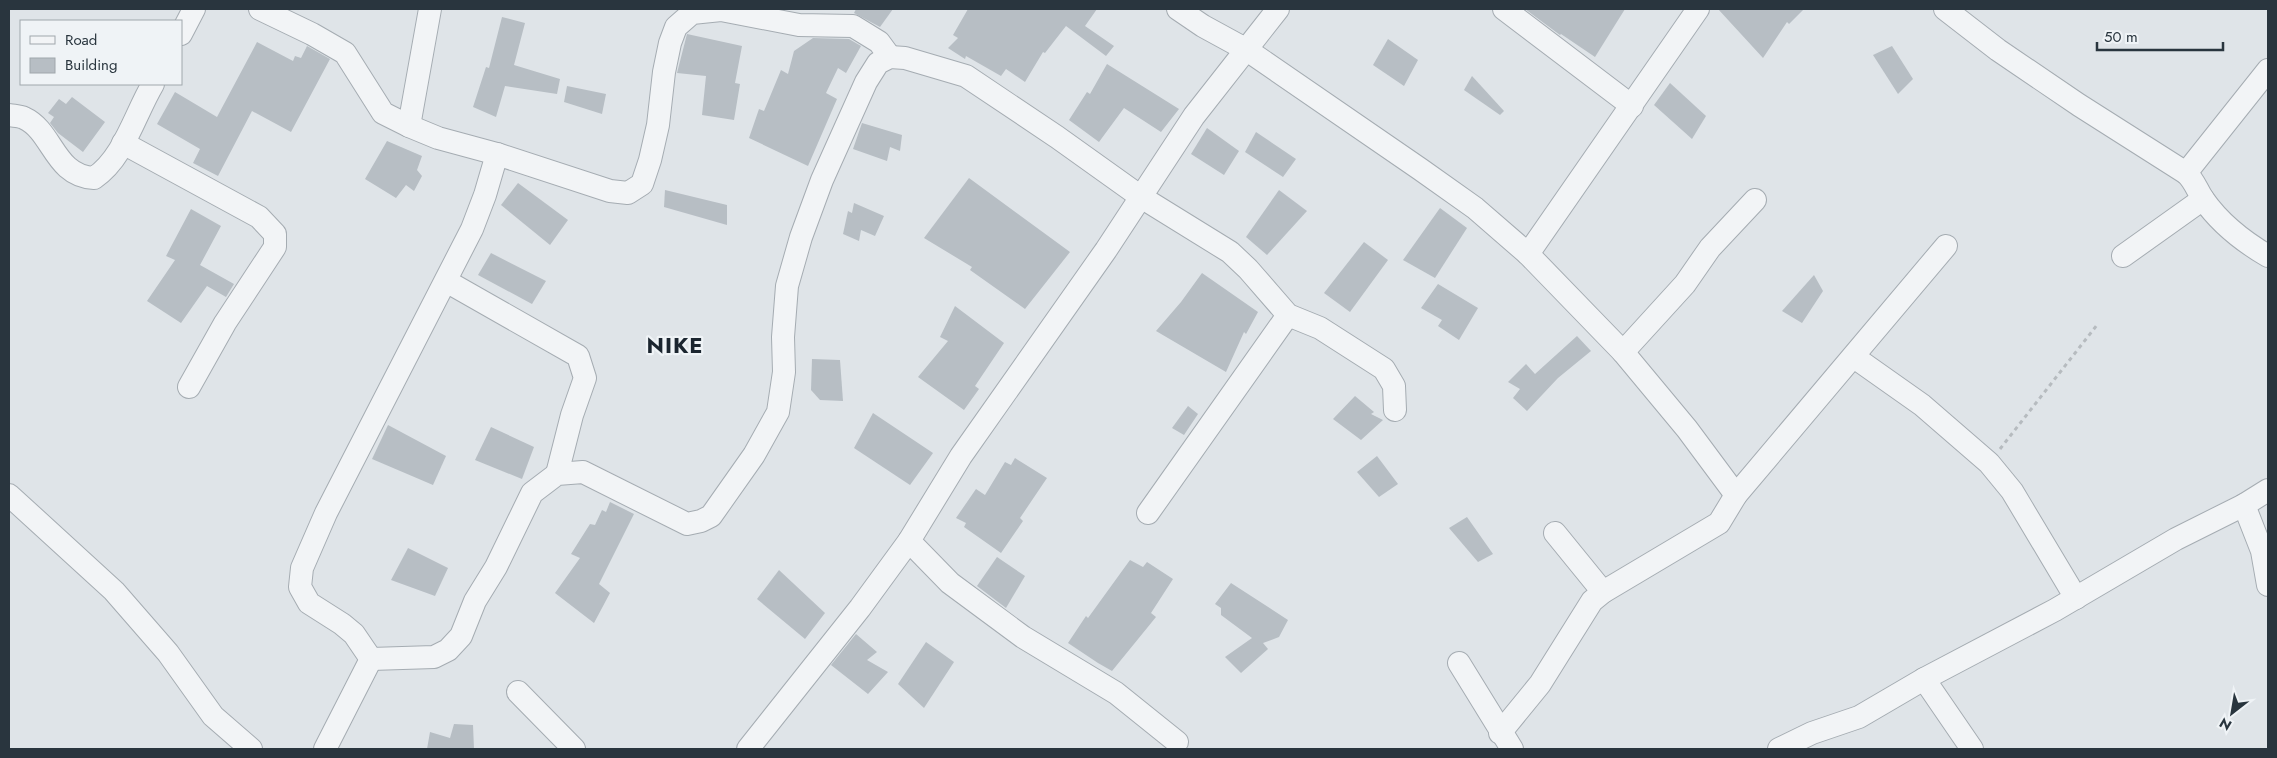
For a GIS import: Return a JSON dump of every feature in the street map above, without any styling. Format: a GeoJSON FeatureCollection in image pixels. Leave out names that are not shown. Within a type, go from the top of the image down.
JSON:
{"type":"FeatureCollection","features":[{"type":"Feature","properties":{"kind":"street"},"geometry":{"type":"LineString","coordinates":[[182,32],[194,9]]}},
{"type":"Feature","properties":{"kind":"street"},"geometry":{"type":"LineString","coordinates":[[260,9],[345,52],[383,113],[438,138],[497,154],[610,191],[628,193],[642,184],[650,160],[658,126],[664,72],[670,43],[676,27],[692,13],[721,10],[799,25],[853,26],[879,42],[890,58]]}},
{"type":"Feature","properties":{"kind":"street"},"geometry":{"type":"LineString","coordinates":[[409,126],[430,9]]}},
{"type":"Feature","properties":{"kind":"street"},"geometry":{"type":"LineString","coordinates":[[1178,9],[1203,26],[1246,50],[1475,208],[1528,254],[1623,352],[1687,429],[1736,495]]}},
{"type":"Feature","properties":{"kind":"street"},"geometry":{"type":"LineString","coordinates":[[748,749],[860,608],[909,542],[961,456],[1141,197],[1194,116],[1278,9]]}},
{"type":"Feature","properties":{"kind":"street"},"geometry":{"type":"LineString","coordinates":[[1504,9],[1632,106]]}},
{"type":"Feature","properties":{"kind":"street"},"geometry":{"type":"LineString","coordinates":[[1528,254],[1698,9]]}},
{"type":"Feature","properties":{"kind":"street"},"geometry":{"type":"LineString","coordinates":[[1945,9],[1998,50],[2079,105],[2186,173],[2192,178],[2203,199],[2226,224],[2268,256]]}},
{"type":"Feature","properties":{"kind":"street"},"geometry":{"type":"LineString","coordinates":[[371,659],[434,656],[448,650],[461,636],[475,601],[496,567],[532,493],[557,474],[583,472],[687,524],[701,521],[711,516],[754,455],[778,412],[784,372],[783,337],[787,286],[801,238],[822,180],[866,82],[878,63],[890,58],[905,58],[966,76],[1058,137],[1141,197],[1230,252],[1248,268],[1288,315],[1320,328],[1384,369],[1394,386],[1395,410]]}},
{"type":"Feature","properties":{"kind":"street"},"geometry":{"type":"LineString","coordinates":[[2186,173],[2268,70]]}},
{"type":"Feature","properties":{"kind":"street"},"geometry":{"type":"LineString","coordinates":[[9,115],[25,118],[40,132],[56,155],[76,175],[84,178],[94,178],[104,172],[123,143],[152,85]]}},
{"type":"Feature","properties":{"kind":"street"},"geometry":{"type":"LineString","coordinates":[[123,143],[259,217],[275,234],[275,247],[225,323],[189,387]]}},
{"type":"Feature","properties":{"kind":"street"},"geometry":{"type":"LineString","coordinates":[[371,659],[354,634],[342,624],[309,604],[300,587],[302,568],[326,514],[472,229],[485,195],[497,154]]}},
{"type":"Feature","properties":{"kind":"street"},"geometry":{"type":"LineString","coordinates":[[2123,256],[2203,199]]}},
{"type":"Feature","properties":{"kind":"street"},"geometry":{"type":"LineString","coordinates":[[1623,352],[1685,284],[1710,248],[1755,200]]}},
{"type":"Feature","properties":{"kind":"street"},"geometry":{"type":"LineString","coordinates":[[1460,663],[1506,741],[1592,601],[1602,592],[1719,523],[1736,495],[1946,246]]}},
{"type":"Feature","properties":{"kind":"street"},"geometry":{"type":"LineString","coordinates":[[446,281],[578,356],[585,378],[572,416],[557,474]]}},
{"type":"Feature","properties":{"kind":"street"},"geometry":{"type":"LineString","coordinates":[[1148,513],[1288,315]]}},
{"type":"Feature","properties":{"kind":"street"},"geometry":{"type":"LineString","coordinates":[[1854,357],[1922,405],[1989,463],[2012,491],[2076,598]]}},
{"type":"Feature","properties":{"kind":"street"},"geometry":{"type":"LineString","coordinates":[[1779,749],[1812,733],[1859,717],[2076,598],[2176,539],[2244,505],[2268,490]]}},
{"type":"Feature","properties":{"kind":"street"},"geometry":{"type":"LineString","coordinates":[[9,495],[114,591],[168,653],[213,716],[251,749]]}},
{"type":"Feature","properties":{"kind":"street"},"geometry":{"type":"LineString","coordinates":[[2244,505],[2262,551],[2268,585]]}},
{"type":"Feature","properties":{"kind":"street"},"geometry":{"type":"LineString","coordinates":[[1555,533],[1602,592]]}},
{"type":"Feature","properties":{"kind":"street"},"geometry":{"type":"LineString","coordinates":[[909,542],[950,583],[1023,637],[1116,693],[1177,742]]}},
{"type":"Feature","properties":{"kind":"street"},"geometry":{"type":"LineString","coordinates":[[325,749],[371,659]]}},
{"type":"Feature","properties":{"kind":"street"},"geometry":{"type":"LineString","coordinates":[[1924,680],[1972,749]]}},
{"type":"Feature","properties":{"kind":"street"},"geometry":{"type":"LineString","coordinates":[[518,692],[574,749]]}},
{"type":"Feature","properties":{"kind":"path"},"geometry":{"type":"LineString","coordinates":[[1989,463],[2097,325]]}},
{"type":"Feature","properties":{"kind":"building"},"geometry":{"type":"Polygon","coordinates":[[[856,9],[893,9],[880,27],[854,13],[856,9]]]}},
{"type":"Feature","properties":{"kind":"building"},"geometry":{"type":"Polygon","coordinates":[[[968,9],[1097,9],[1085,26],[1114,46],[1106,56],[1066,26],[1045,53],[1043,52],[1025,82],[1006,69],[1001,76],[966,56],[965,59],[948,48],[958,38],[953,35],[968,9]]]}},
{"type":"Feature","properties":{"kind":"building"},"geometry":{"type":"Polygon","coordinates":[[[1525,9],[1625,9],[1595,57],[1560,35],[1525,9]]]}},
{"type":"Feature","properties":{"kind":"building"},"geometry":{"type":"Polygon","coordinates":[[[1718,9],[1804,9],[1789,24],[1787,22],[1763,58],[1718,9]]]}},
{"type":"Feature","properties":{"kind":"building"},"geometry":{"type":"Polygon","coordinates":[[[502,17],[525,23],[514,65],[560,79],[557,94],[505,86],[496,117],[473,107],[486,67],[489,68],[502,17]]]}},
{"type":"Feature","properties":{"kind":"building"},"geometry":{"type":"Polygon","coordinates":[[[687,34],[742,46],[735,83],[740,84],[734,120],[702,115],[706,76],[677,73],[687,34]]]}},
{"type":"Feature","properties":{"kind":"building"},"geometry":{"type":"Polygon","coordinates":[[[813,38],[849,39],[861,46],[846,73],[838,68],[826,93],[837,99],[808,166],[749,138],[759,109],[764,111],[781,70],[788,74],[794,51],[813,38]]]}},
{"type":"Feature","properties":{"kind":"building"},"geometry":{"type":"Polygon","coordinates":[[[1388,39],[1418,60],[1404,86],[1373,65],[1388,39]]]}},
{"type":"Feature","properties":{"kind":"building"},"geometry":{"type":"Polygon","coordinates":[[[257,42],[293,61],[295,56],[301,58],[307,46],[330,59],[291,132],[252,111],[218,176],[193,163],[200,149],[157,124],[175,92],[217,117],[257,42]]]}},
{"type":"Feature","properties":{"kind":"building"},"geometry":{"type":"Polygon","coordinates":[[[1892,46],[1913,79],[1898,94],[1873,55],[1892,46]]]}},
{"type":"Feature","properties":{"kind":"building"},"geometry":{"type":"Polygon","coordinates":[[[1107,64],[1179,109],[1161,132],[1124,108],[1099,142],[1069,120],[1087,92],[1090,94],[1107,64]]]}},
{"type":"Feature","properties":{"kind":"building"},"geometry":{"type":"Polygon","coordinates":[[[1472,76],[1504,111],[1500,115],[1464,90],[1472,76]]]}},
{"type":"Feature","properties":{"kind":"building"},"geometry":{"type":"Polygon","coordinates":[[[1670,83],[1706,116],[1692,139],[1654,105],[1670,83]]]}},
{"type":"Feature","properties":{"kind":"building"},"geometry":{"type":"Polygon","coordinates":[[[567,86],[606,94],[602,114],[564,102],[567,86]]]}},
{"type":"Feature","properties":{"kind":"building"},"geometry":{"type":"Polygon","coordinates":[[[72,97],[105,122],[83,152],[58,133],[50,123],[54,117],[48,113],[59,99],[66,104],[72,97]]]}},
{"type":"Feature","properties":{"kind":"building"},"geometry":{"type":"Polygon","coordinates":[[[862,123],[902,135],[900,151],[890,147],[887,161],[853,149],[862,123]]]}},
{"type":"Feature","properties":{"kind":"building"},"geometry":{"type":"Polygon","coordinates":[[[1207,128],[1239,151],[1224,175],[1191,154],[1207,128]]]}},
{"type":"Feature","properties":{"kind":"building"},"geometry":{"type":"Polygon","coordinates":[[[1256,132],[1296,159],[1283,177],[1245,152],[1256,132]]]}},
{"type":"Feature","properties":{"kind":"building"},"geometry":{"type":"Polygon","coordinates":[[[387,141],[422,156],[417,170],[422,176],[414,191],[406,185],[396,198],[365,179],[387,141]]]}},
{"type":"Feature","properties":{"kind":"building"},"geometry":{"type":"Polygon","coordinates":[[[969,178],[1070,252],[1025,309],[970,270],[972,267],[924,238],[969,178]]]}},
{"type":"Feature","properties":{"kind":"building"},"geometry":{"type":"Polygon","coordinates":[[[518,183],[568,220],[550,245],[501,205],[518,183]]]}},
{"type":"Feature","properties":{"kind":"building"},"geometry":{"type":"Polygon","coordinates":[[[665,190],[727,205],[727,225],[664,207],[665,190]]]}},
{"type":"Feature","properties":{"kind":"building"},"geometry":{"type":"Polygon","coordinates":[[[1279,190],[1307,211],[1267,255],[1246,237],[1279,190]]]}},
{"type":"Feature","properties":{"kind":"building"},"geometry":{"type":"Polygon","coordinates":[[[854,203],[884,216],[875,236],[861,230],[859,241],[843,234],[848,211],[852,213],[854,203]]]}},
{"type":"Feature","properties":{"kind":"building"},"geometry":{"type":"Polygon","coordinates":[[[1440,208],[1467,228],[1435,278],[1403,260],[1440,208]]]}},
{"type":"Feature","properties":{"kind":"building"},"geometry":{"type":"Polygon","coordinates":[[[191,209],[221,226],[200,265],[234,284],[226,297],[207,286],[181,323],[147,301],[175,260],[166,256],[191,209]]]}},
{"type":"Feature","properties":{"kind":"building"},"geometry":{"type":"Polygon","coordinates":[[[1364,242],[1388,260],[1350,312],[1324,293],[1364,242]]]}},
{"type":"Feature","properties":{"kind":"building"},"geometry":{"type":"Polygon","coordinates":[[[491,253],[546,281],[532,304],[478,275],[491,253]]]}},
{"type":"Feature","properties":{"kind":"building"},"geometry":{"type":"Polygon","coordinates":[[[1202,273],[1258,312],[1246,334],[1244,332],[1226,372],[1156,331],[1181,302],[1202,273]]]}},
{"type":"Feature","properties":{"kind":"building"},"geometry":{"type":"Polygon","coordinates":[[[1814,275],[1823,291],[1802,323],[1782,311],[1814,275]]]}},
{"type":"Feature","properties":{"kind":"building"},"geometry":{"type":"Polygon","coordinates":[[[1438,284],[1478,308],[1459,340],[1438,326],[1442,320],[1421,308],[1438,284]]]}},
{"type":"Feature","properties":{"kind":"building"},"geometry":{"type":"Polygon","coordinates":[[[955,306],[1004,343],[975,386],[979,389],[964,410],[918,377],[948,341],[940,337],[955,306]]]}},
{"type":"Feature","properties":{"kind":"building"},"geometry":{"type":"Polygon","coordinates":[[[1577,336],[1591,351],[1558,378],[1527,411],[1513,398],[1520,389],[1508,382],[1526,364],[1535,374],[1577,336]]]}},
{"type":"Feature","properties":{"kind":"building"},"geometry":{"type":"Polygon","coordinates":[[[812,359],[840,360],[843,401],[820,400],[811,390],[812,359]]]}},
{"type":"Feature","properties":{"kind":"building"},"geometry":{"type":"Polygon","coordinates":[[[1355,396],[1374,412],[1371,414],[1383,420],[1361,440],[1333,419],[1355,396]]]}},
{"type":"Feature","properties":{"kind":"building"},"geometry":{"type":"Polygon","coordinates":[[[1188,406],[1198,414],[1184,435],[1172,428],[1188,406]]]}},
{"type":"Feature","properties":{"kind":"building"},"geometry":{"type":"Polygon","coordinates":[[[873,413],[933,453],[910,485],[854,448],[873,413]]]}},
{"type":"Feature","properties":{"kind":"building"},"geometry":{"type":"Polygon","coordinates":[[[388,425],[446,456],[433,485],[372,459],[388,425]]]}},
{"type":"Feature","properties":{"kind":"building"},"geometry":{"type":"Polygon","coordinates":[[[491,427],[534,447],[522,479],[475,460],[491,427]]]}},
{"type":"Feature","properties":{"kind":"building"},"geometry":{"type":"Polygon","coordinates":[[[1377,456],[1398,484],[1379,497],[1357,472],[1377,456]]]}},
{"type":"Feature","properties":{"kind":"building"},"geometry":{"type":"Polygon","coordinates":[[[1015,458],[1047,478],[1020,518],[1023,521],[1001,553],[964,527],[966,523],[956,518],[976,489],[985,495],[1005,462],[1011,465],[1015,458]]]}},
{"type":"Feature","properties":{"kind":"building"},"geometry":{"type":"Polygon","coordinates":[[[610,502],[634,514],[599,584],[610,593],[594,623],[555,593],[580,558],[571,554],[590,524],[595,525],[602,510],[606,512],[610,502]]]}},
{"type":"Feature","properties":{"kind":"building"},"geometry":{"type":"Polygon","coordinates":[[[1467,517],[1493,554],[1478,562],[1449,528],[1467,517]]]}},
{"type":"Feature","properties":{"kind":"building"},"geometry":{"type":"Polygon","coordinates":[[[408,548],[448,568],[435,596],[391,580],[408,548]]]}},
{"type":"Feature","properties":{"kind":"building"},"geometry":{"type":"Polygon","coordinates":[[[997,557],[1025,576],[1006,608],[977,586],[997,557]]]}},
{"type":"Feature","properties":{"kind":"building"},"geometry":{"type":"Polygon","coordinates":[[[1130,560],[1143,567],[1147,562],[1173,579],[1151,613],[1156,617],[1112,671],[1068,643],[1086,616],[1088,618],[1130,560]]]}},
{"type":"Feature","properties":{"kind":"building"},"geometry":{"type":"Polygon","coordinates":[[[779,570],[825,613],[805,639],[757,599],[779,570]]]}},
{"type":"Feature","properties":{"kind":"building"},"geometry":{"type":"Polygon","coordinates":[[[1231,583],[1288,620],[1279,637],[1263,643],[1268,649],[1241,673],[1225,657],[1252,638],[1221,615],[1221,608],[1215,604],[1231,583]]]}},
{"type":"Feature","properties":{"kind":"building"},"geometry":{"type":"Polygon","coordinates":[[[856,634],[877,652],[867,660],[888,672],[868,694],[831,665],[856,634]]]}},
{"type":"Feature","properties":{"kind":"building"},"geometry":{"type":"Polygon","coordinates":[[[926,642],[954,662],[924,708],[898,684],[926,642]]]}},
{"type":"Feature","properties":{"kind":"building"},"geometry":{"type":"Polygon","coordinates":[[[454,724],[473,725],[474,749],[427,749],[430,732],[450,738],[454,724]]]}},
{"type":"Feature","properties":{"kind":"district","name":"NIKE"},"geometry":{"type":"Point","coordinates":[675,345]}}]}
